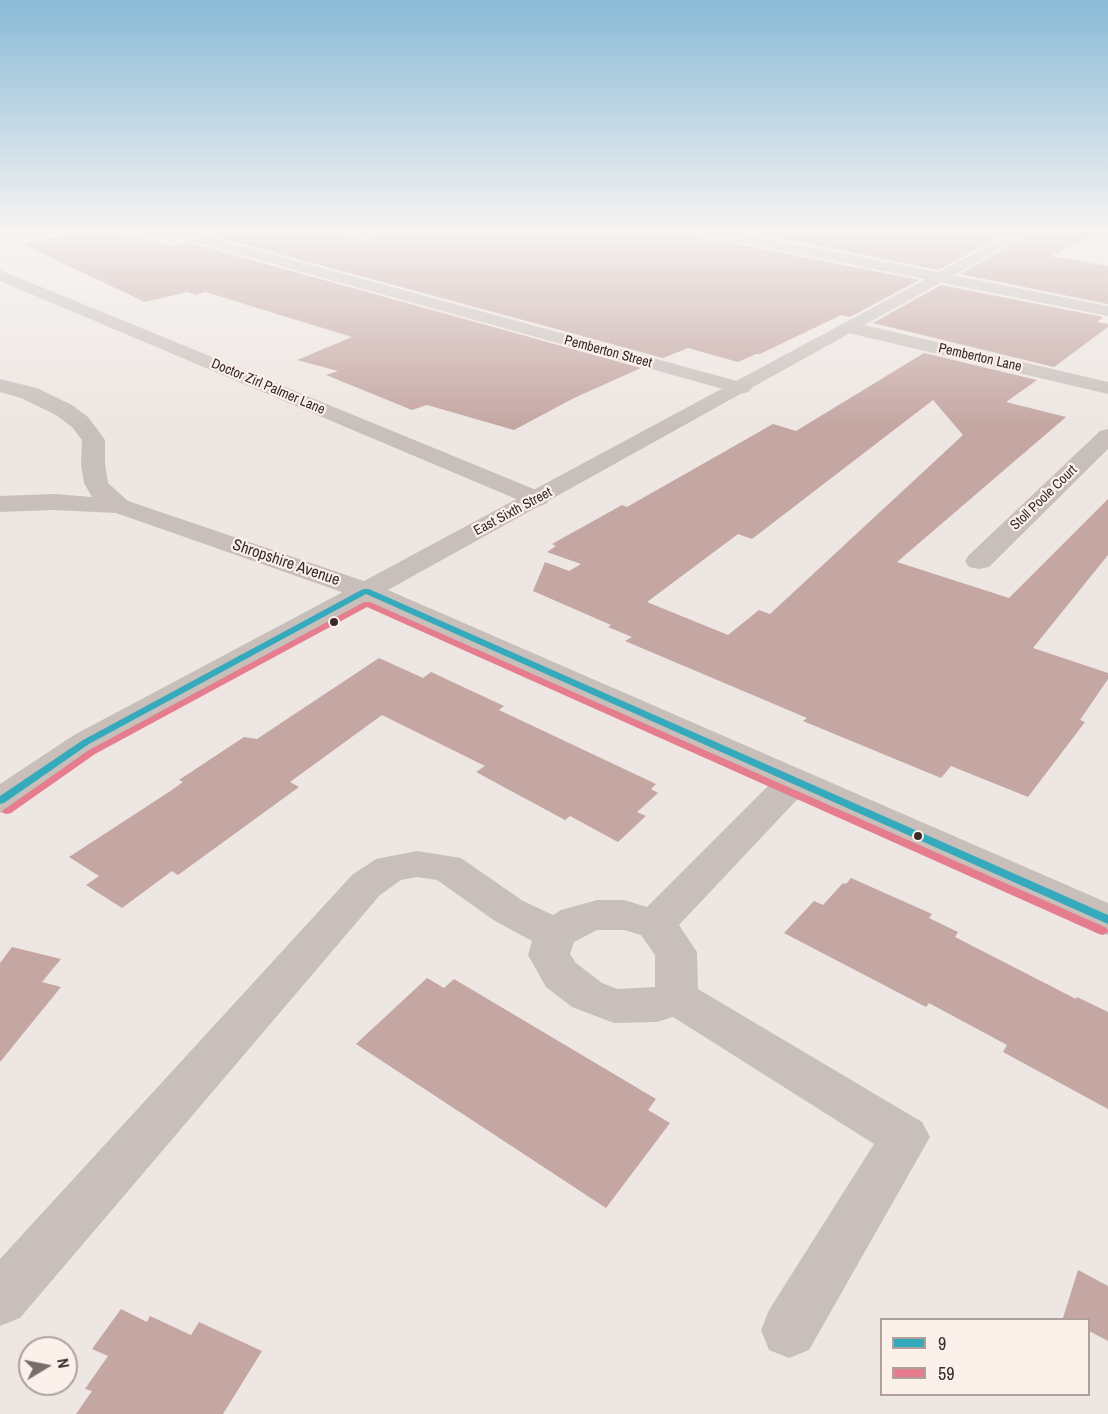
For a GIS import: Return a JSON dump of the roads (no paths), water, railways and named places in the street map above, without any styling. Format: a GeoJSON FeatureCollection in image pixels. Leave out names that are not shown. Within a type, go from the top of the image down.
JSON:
{"type":"FeatureCollection","features":[{"type":"Feature","properties":{"kind":"street","name":"Doctor Zirl Palmer Lane"},"geometry":{"type":"LineString","coordinates":[[48,295],[537,499]]}},
{"type":"Feature","properties":{"kind":"street","name":"Pemberton Street"},"geometry":{"type":"LineString","coordinates":[[403,295],[741,388]]}},
{"type":"Feature","properties":{"kind":"street","name":"East Sixth Street"},"geometry":{"type":"LineString","coordinates":[[0,801],[87,742],[910,295]]}},
{"type":"Feature","properties":{"kind":"street"},"geometry":{"type":"LineString","coordinates":[[1027,295],[1108,311]]}},
{"type":"Feature","properties":{"kind":"street","name":"Pemberton Lane"},"geometry":{"type":"LineString","coordinates":[[851,328],[1108,388]]}},
{"type":"Feature","properties":{"kind":"street","name":"Shropshire Avenue"},"geometry":{"type":"LineString","coordinates":[[0,385],[29,393],[64,410],[80,422],[94,440],[93,464],[96,483],[102,493],[119,506]]}},
{"type":"Feature","properties":{"kind":"street","name":"Stoll Poole Court"},"geometry":{"type":"LineString","coordinates":[[979,561],[1108,436]]}},
{"type":"Feature","properties":{"kind":"street","name":"Shropshire Avenue"},"geometry":{"type":"LineString","coordinates":[[9,503],[49,495],[75,483],[93,464]]}},
{"type":"Feature","properties":{"kind":"street","name":"Shropshire Avenue"},"geometry":{"type":"LineString","coordinates":[[9,503],[119,506],[366,591],[1108,920]]}},
{"type":"Feature","properties":{"kind":"street"},"geometry":{"type":"LineString","coordinates":[[655,924],[794,781]]}},
{"type":"Feature","properties":{"kind":"street"},"geometry":{"type":"LineString","coordinates":[[0,1299],[366,885],[390,869],[417,864],[447,868],[509,911],[555,934]]}},
{"type":"Feature","properties":{"kind":"street"},"geometry":{"type":"LineString","coordinates":[[597,915],[624,915],[655,924],[676,952],[678,973],[676,998],[657,1005],[637,1008],[614,1006],[587,995],[561,975],[549,955],[555,934],[576,921],[597,915]]}},
{"type":"Feature","properties":{"kind":"street"},"geometry":{"type":"LineString","coordinates":[[676,998],[904,1137],[789,1330]]}}]}
